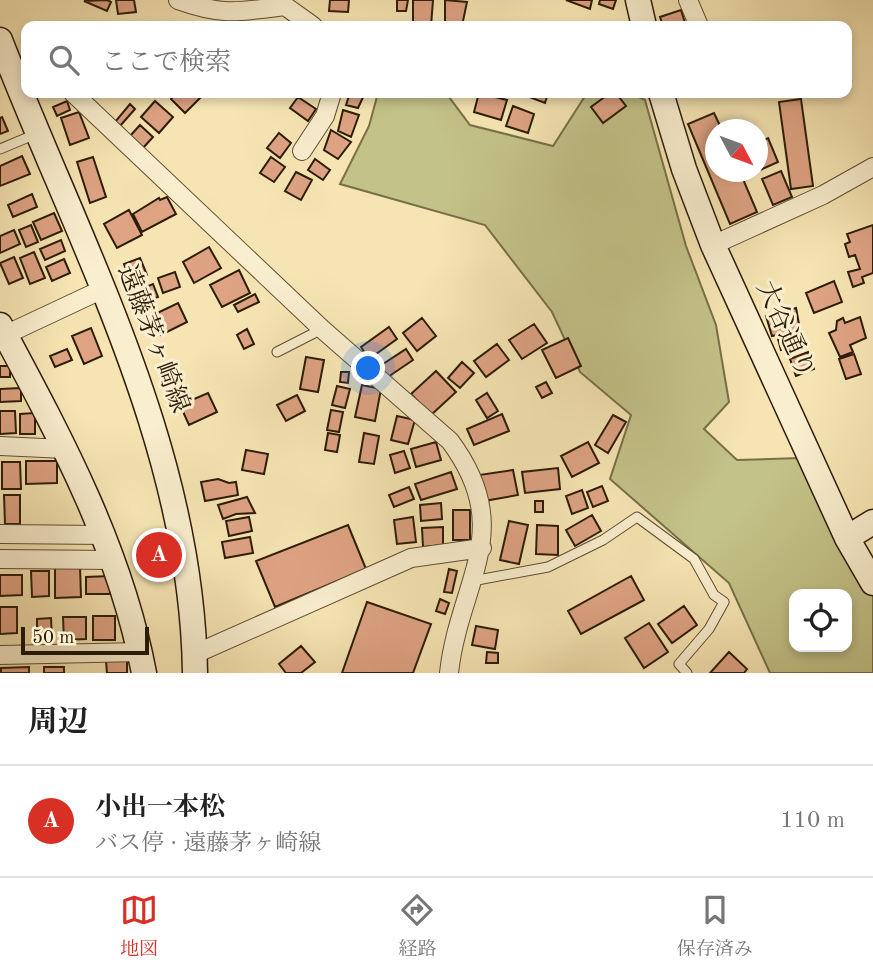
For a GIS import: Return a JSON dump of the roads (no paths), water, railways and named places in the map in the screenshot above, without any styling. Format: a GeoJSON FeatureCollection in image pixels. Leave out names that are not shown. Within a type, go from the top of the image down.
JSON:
{"type":"FeatureCollection","features":[{"type":"Feature","properties":{"kind":"street"},"geometry":{"type":"LineString","coordinates":[[178,0],[210,11],[232,13],[285,6],[306,21]]}},
{"type":"Feature","properties":{"kind":"street"},"geometry":{"type":"LineString","coordinates":[[638,0],[643,21]]}},
{"type":"Feature","properties":{"kind":"street"},"geometry":{"type":"LineString","coordinates":[[688,0],[697,21]]}},
{"type":"Feature","properties":{"kind":"street","name":"遠藤茅ヶ崎線"},"geometry":{"type":"LineString","coordinates":[[0,40],[18,66]]}},
{"type":"Feature","properties":{"kind":"street","name":"遠藤茅ヶ崎線"},"geometry":{"type":"LineString","coordinates":[[27,98],[37,133],[140,380],[159,440],[176,509],[188,582],[195,664]]}},
{"type":"Feature","properties":{"kind":"street"},"geometry":{"type":"LineString","coordinates":[[78,98],[322,329],[450,441],[464,460],[474,482],[484,531],[482,548],[452,642],[449,673]]}},
{"type":"Feature","properties":{"kind":"street"},"geometry":{"type":"LineString","coordinates":[[302,151],[326,116],[331,98]]}},
{"type":"Feature","properties":{"kind":"street","name":"大谷通り"},"geometry":{"type":"LineString","coordinates":[[665,98],[713,244],[847,538],[873,583]]}},
{"type":"Feature","properties":{"kind":"street"},"geometry":{"type":"LineString","coordinates":[[713,244],[823,195],[873,167]]}},
{"type":"Feature","properties":{"kind":"street"},"geometry":{"type":"LineString","coordinates":[[0,654],[142,663],[105,535],[65,449],[5,343],[103,289]]}},
{"type":"Feature","properties":{"kind":"street"},"geometry":{"type":"LineString","coordinates":[[0,446],[65,449]]}},
{"type":"Feature","properties":{"kind":"street"},"geometry":{"type":"LineString","coordinates":[[847,538],[873,522]]}},
{"type":"Feature","properties":{"kind":"street"},"geometry":{"type":"LineString","coordinates":[[0,534],[105,535]]}},
{"type":"Feature","properties":{"kind":"street"},"geometry":{"type":"LineString","coordinates":[[195,664],[411,558],[482,548]]}},
{"type":"Feature","properties":{"kind":"street"},"geometry":{"type":"LineString","coordinates":[[0,559],[114,560]]}},
{"type":"Feature","properties":{"kind":"lane"},"geometry":{"type":"LineString","coordinates":[[0,149],[37,133]]}},
{"type":"Feature","properties":{"kind":"lane"},"geometry":{"type":"LineString","coordinates":[[277,352],[322,329]]}},
{"type":"Feature","properties":{"kind":"lane"},"geometry":{"type":"LineString","coordinates":[[471,582],[548,567],[603,540],[637,517],[694,559],[714,594],[724,602],[709,629],[679,664],[687,673]]}},
{"type":"Feature","properties":{"kind":"place","name":"小出一本松"},"geometry":{"type":"Point","coordinates":[159,555]}}]}
